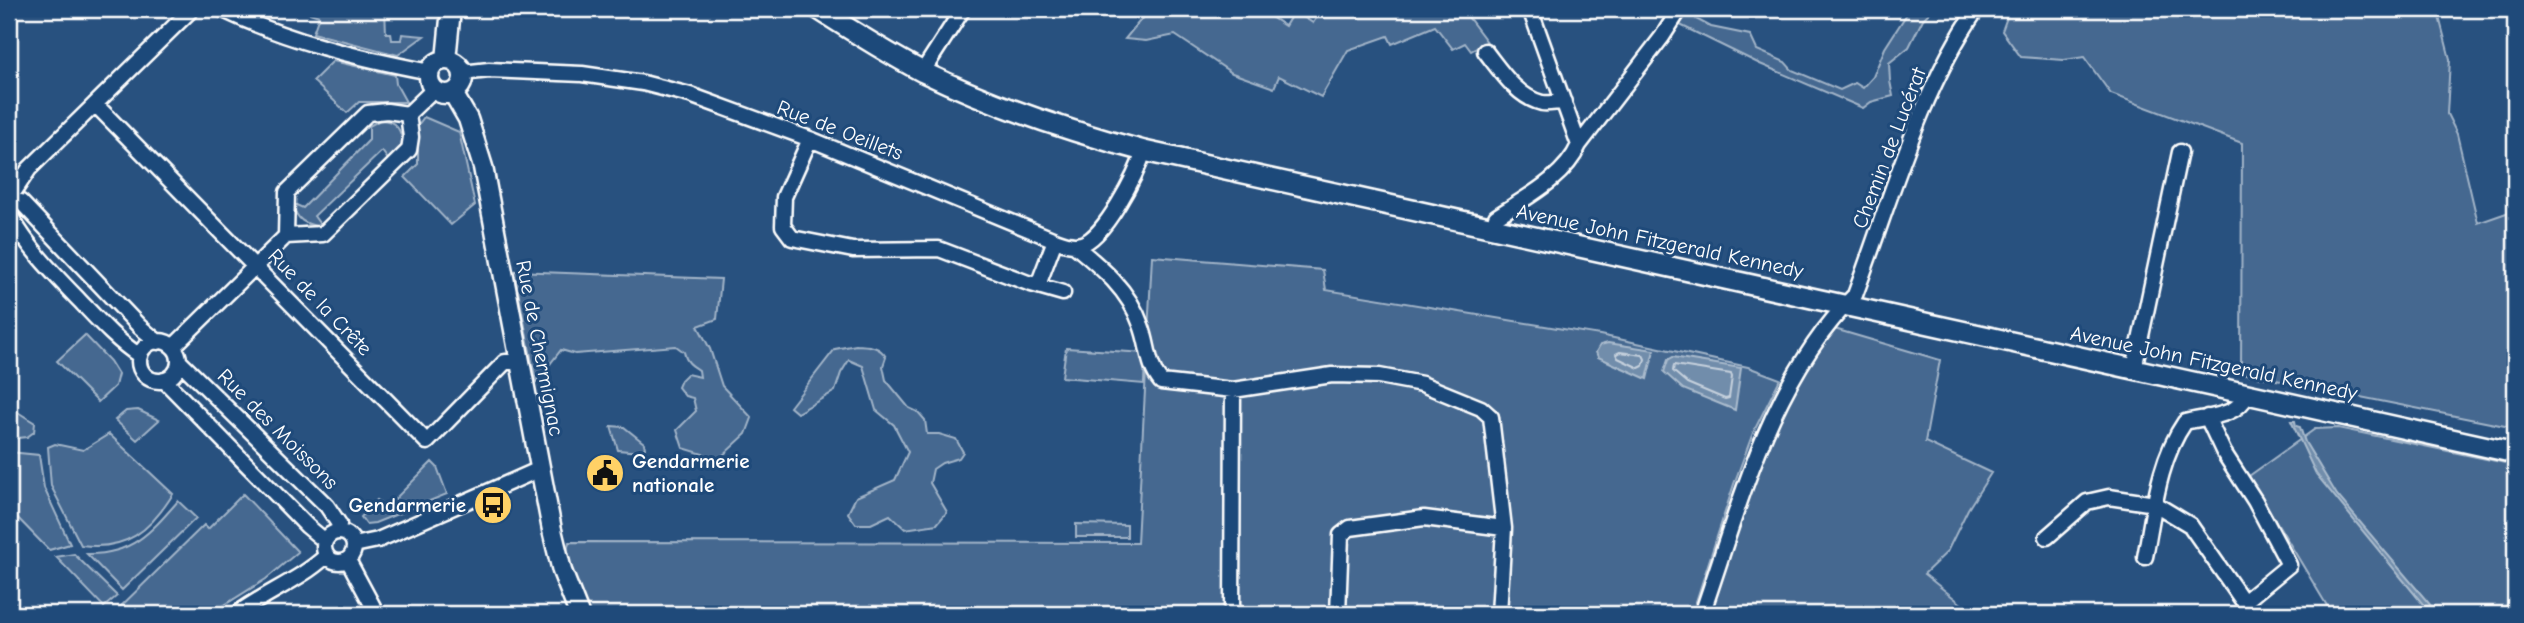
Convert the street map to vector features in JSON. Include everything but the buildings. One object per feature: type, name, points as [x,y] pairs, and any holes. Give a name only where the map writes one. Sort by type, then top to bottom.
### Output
[{"type":"main road","name":"Avenue John Fitzgerald Kennedy","points":[[818,9],[883,50],[923,71],[1029,116],[1081,134],[1493,228],[2515,453]]},
{"type":"street","points":[[140,356],[124,346],[47,266],[23,239],[10,217],[18,211],[15,193],[29,169],[192,9]]},
{"type":"street","points":[[158,342],[146,346],[139,364],[146,376],[158,381],[175,373],[176,354],[286,236],[323,234],[408,150],[411,137],[408,114],[432,81],[436,63],[446,60],[456,64],[462,73],[461,84],[453,93],[443,94],[432,81],[286,35],[221,9]]},
{"type":"street","points":[[446,60],[451,9]]},
{"type":"street","points":[[923,71],[963,9]]},
{"type":"street","points":[[1530,9],[1578,145]]},
{"type":"street","points":[[1493,228],[1496,217],[1533,193],[1571,161],[1578,145],[1662,37],[1680,9]]},
{"type":"street","name":"Chemin de Lucérat","points":[[1702,614],[1752,469],[1780,400],[1836,314],[1855,295],[1915,132],[1957,37],[1977,9]]},
{"type":"street","points":[[1485,51],[1511,83],[1529,98],[1543,104],[1564,102]]},
{"type":"street","name":"Rue de Oeillets","points":[[462,73],[489,70],[582,74],[643,83],[690,95],[810,139],[1055,240],[1074,245]]},
{"type":"street","name":"Rue de Chermignac","points":[[453,93],[468,119],[483,167],[559,559],[579,614]]},
{"type":"street","name":"Rue de la Crête","points":[[95,104],[427,442],[505,362],[519,362]]},
{"type":"street","points":[[286,236],[287,192],[296,183],[368,113],[387,111],[408,114]]},
{"type":"street","points":[[810,139],[784,197],[783,226],[792,238],[853,250],[939,249],[1063,293]]},
{"type":"street","points":[[1074,245],[1083,244],[1094,237],[1104,224],[1139,168],[1144,150]]},
{"type":"street","points":[[2134,369],[2180,152]]},
{"type":"street","points":[[15,193],[140,327],[176,354]]},
{"type":"street","points":[[1038,285],[1055,240]]},
{"type":"street","points":[[1074,245],[1118,284],[1141,324],[1153,372],[1161,382],[1233,390],[1332,375],[1379,376],[1422,384],[1481,408],[1492,417],[1504,528],[1499,614]]},
{"type":"street","name":"Rue des Moissons","points":[[176,354],[327,506],[339,524],[337,532]]},
{"type":"street","points":[[164,380],[307,526],[325,541]]},
{"type":"street","points":[[1233,390],[1233,614]]},
{"type":"street","points":[[2145,557],[2160,477],[2172,440],[2185,422],[2230,414],[2244,402],[2248,394]]},
{"type":"street","points":[[2207,417],[2224,453],[2255,501],[2289,565],[2244,602]]},
{"type":"street","points":[[354,545],[378,540],[540,468]]},
{"type":"street","points":[[2047,537],[2087,502],[2109,497],[2155,504],[2190,525],[2252,614]]},
{"type":"street","points":[[1338,614],[1340,535],[1350,528],[1424,518],[1504,528]]},
{"type":"street","points":[[337,532],[347,534],[354,545],[354,552],[348,560],[339,563],[326,556],[323,546],[328,537],[337,532]]},
{"type":"street","points":[[237,614],[286,582],[305,573],[326,556]]},
{"type":"street","points":[[348,560],[377,614]]},
{"type":"street","points":[[9,609],[14,614]]},
{"type":"shaded area","points":[[297,9],[385,9],[386,33],[391,33],[392,40],[401,40],[402,34],[424,36],[398,55],[313,33],[319,16]]},
{"type":"shaded area","points":[[1125,9],[1259,9],[1285,26],[1294,11],[1313,23],[1322,9],[1462,9],[1487,42],[1471,51],[1465,43],[1453,49],[1435,26],[1392,44],[1388,36],[1348,50],[1321,97],[1279,76],[1274,88],[1232,73],[1175,35],[1146,41],[1125,39],[1144,16]]},
{"type":"shaded area","points":[[1684,9],[1701,9],[1696,19],[1711,27],[1750,35],[1757,50],[1785,62],[1792,70],[1840,90],[1855,83],[1863,88],[1873,77],[1885,48],[1910,9],[1933,9],[1923,19],[1909,47],[1889,63],[1893,96],[1871,102],[1863,108],[1760,64],[1676,23]]},
{"type":"shaded area","points":[[2010,9],[2051,9],[2060,12],[2072,9],[2141,9],[2169,16],[2175,9],[2437,9],[2450,59],[2447,114],[2457,134],[2478,223],[2515,210],[2515,428],[2241,373],[2242,143],[2111,94],[2084,57],[2064,60],[2021,57],[2002,31]]},
{"type":"shaded area","points":[[333,61],[395,75],[396,84],[406,102],[359,102],[347,113],[313,81]]},
{"type":"shaded area","points":[[424,117],[459,132],[475,205],[451,225],[405,177],[418,164],[418,125]]},
{"type":"shaded area","points":[[380,120],[394,124],[401,136],[403,147],[389,161],[382,151],[314,216],[322,227],[302,221],[292,203],[303,208],[369,140],[369,126]]},
{"type":"shaded area","points":[[1152,256],[1323,270],[1326,290],[1600,335],[1748,367],[1780,379],[1753,433],[1692,614],[579,614],[562,571],[569,542],[1137,543]]},
{"type":"shaded area","points":[[514,271],[721,279],[717,319],[698,326],[710,349],[722,386],[752,418],[746,434],[719,459],[683,448],[677,430],[696,411],[693,398],[685,396],[678,387],[687,374],[700,377],[699,370],[689,363],[684,352],[676,346],[575,354],[561,350],[536,382]]},
{"type":"shaded area","points":[[1831,328],[1940,360],[1925,442],[1991,473],[1968,509],[1947,552],[1924,574],[1974,614],[1706,614],[1762,457],[1787,396]]},
{"type":"shaded area","points":[[85,335],[110,361],[118,374],[115,386],[98,402],[57,361]]},
{"type":"shaded area","points":[[856,345],[873,347],[883,353],[886,357],[883,366],[886,380],[909,408],[918,412],[925,420],[927,434],[956,439],[963,452],[959,458],[933,469],[930,483],[947,512],[937,524],[905,529],[890,515],[871,524],[856,524],[848,513],[856,497],[895,480],[908,452],[894,425],[876,410],[863,366],[849,360],[835,391],[797,413],[790,407],[835,349]]},
{"type":"shaded area","points":[[1066,348],[1145,353],[1144,384],[1062,377]]},
{"type":"shaded area","points":[[138,410],[159,420],[137,440],[115,420],[126,411]]},
{"type":"shaded area","points":[[16,411],[35,423],[34,432],[27,437],[9,439],[9,412]]},
{"type":"shaded area","points":[[611,426],[624,427],[644,443],[645,448],[640,452],[618,450]]},
{"type":"shaded area","points":[[2338,428],[2515,465],[2515,614],[2332,614],[2249,476],[2315,429]]},
{"type":"shaded area","points":[[109,434],[173,494],[146,528],[135,536],[111,545],[81,545],[51,486],[48,447],[55,444],[83,450]]},
{"type":"shaded area","points":[[9,452],[39,455],[44,488],[70,544],[49,550],[9,509]]},
{"type":"shaded area","points":[[432,462],[437,467],[447,494],[375,523],[366,524],[361,517],[377,500],[386,508]]},
{"type":"shaded area","points":[[243,494],[298,552],[266,579],[210,614],[113,614],[204,525],[208,529]]},
{"type":"shaded area","points":[[178,501],[196,518],[122,590],[87,554],[116,550],[139,540]]},
{"type":"shaded area","points":[[1076,524],[1127,525],[1127,537],[1076,537]]},
{"type":"shaded area","points":[[74,554],[117,596],[104,607],[56,557]]},
{"type":"water","points":[[1608,343],[1654,350],[1647,379],[1598,357],[1596,352],[1600,345]]},
{"type":"water","points":[[1673,357],[1741,368],[1735,410],[1683,389],[1664,372],[1668,360]]},
{"type":"water","points":[[2291,421],[2295,421],[2296,426],[2300,427],[2305,442],[2337,495],[2438,614],[2431,614],[2316,474]]},
{"type":"place","name":"Gendarmerie nationale","points":[[605,473]]},
{"type":"place","name":"Gendarmerie","points":[[493,505]]}]
